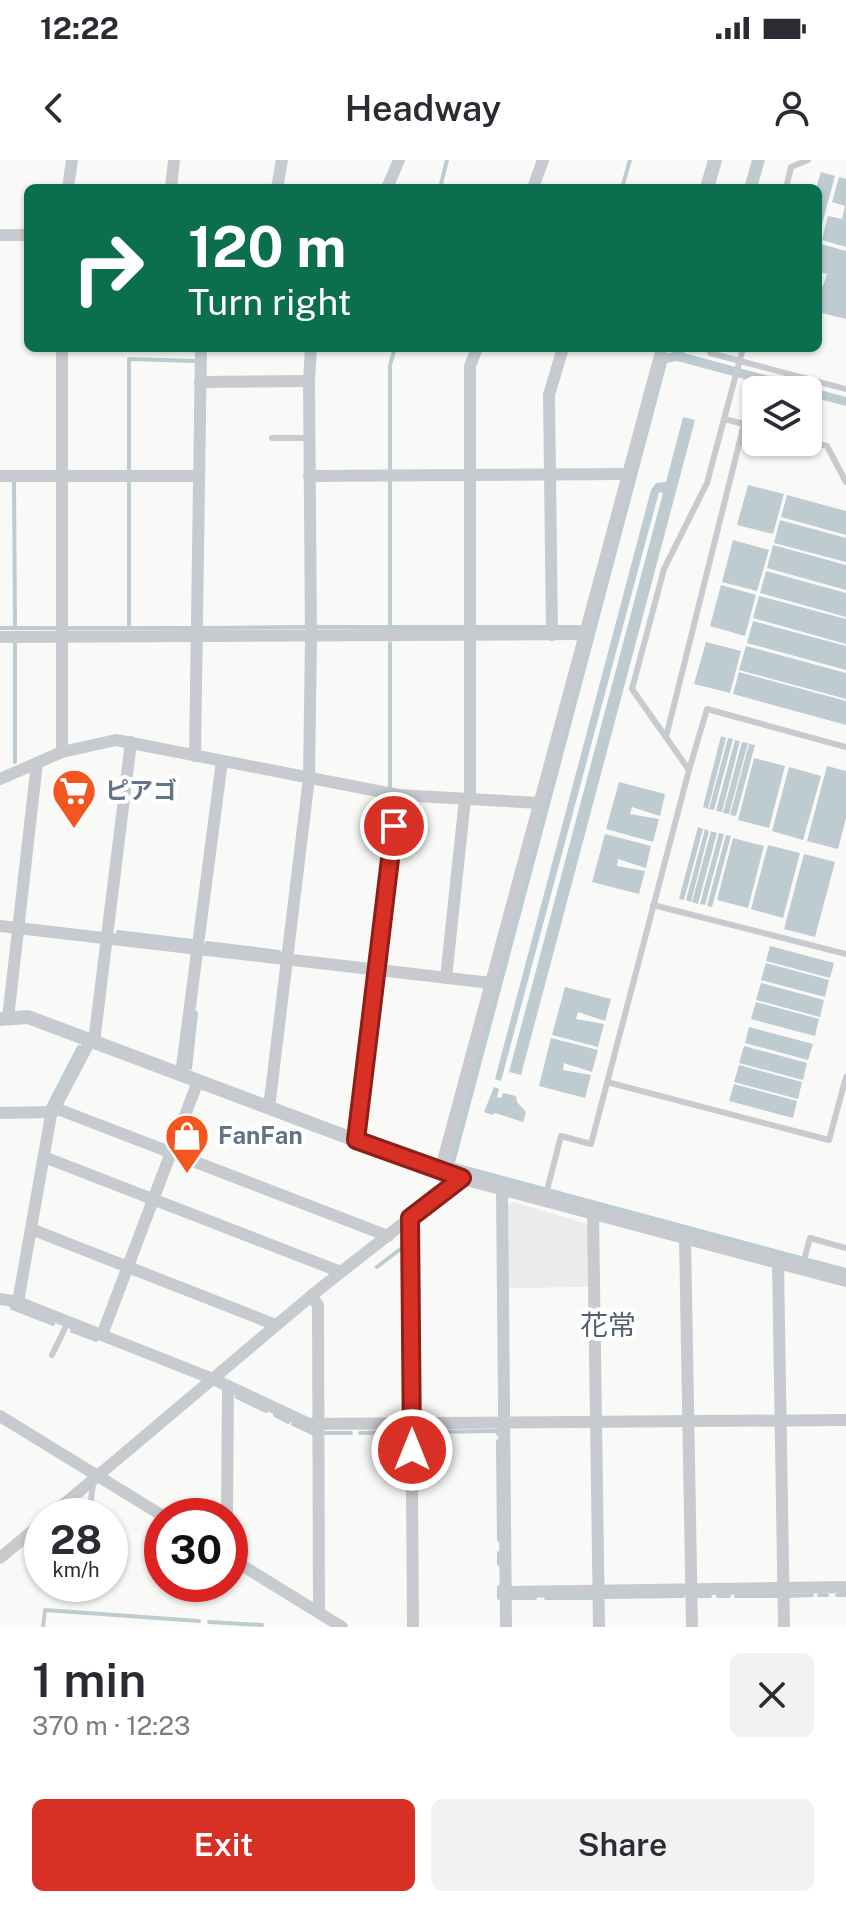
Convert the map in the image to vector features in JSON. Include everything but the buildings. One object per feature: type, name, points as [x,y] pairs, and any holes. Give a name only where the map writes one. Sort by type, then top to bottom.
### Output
[{"type":"street","points":[[69,184],[72,160]]},
{"type":"street","points":[[171,184],[174,160]]},
{"type":"street","points":[[278,184],[282,160]]},
{"type":"street","points":[[389,184],[399,160]]},
{"type":"street","points":[[534,184],[543,160]]},
{"type":"street","points":[[708,184],[715,160]]},
{"type":"street","points":[[0,235],[24,235]]},
{"type":"street","points":[[62,352],[62,752]]},
{"type":"street","points":[[195,756],[201,352]]},
{"type":"street","points":[[269,1108],[309,778],[311,352]]},
{"type":"street","points":[[446,978],[468,799],[470,366],[475,352]]},
{"type":"street","points":[[552,635],[549,395],[562,352]]},
{"type":"street","points":[[440,1172],[661,352]]},
{"type":"street","points":[[200,382],[309,381]]},
{"type":"street","points":[[309,476],[627,474]]},
{"type":"street","points":[[0,476],[197,476]]},
{"type":"street","points":[[0,637],[471,637],[584,634]]},
{"type":"street","points":[[0,779],[62,752],[116,740],[398,795],[539,803]]},
{"type":"street","points":[[18,1302],[54,1110],[92,1042],[108,938],[131,742]]},
{"type":"street","points":[[181,1075],[222,761]]},
{"type":"street","points":[[37,763],[4,1019],[28,1017],[440,1172],[502,1188],[546,1193],[593,1213],[778,1262],[803,1263],[846,1280]]},
{"type":"street","points":[[356,1140],[398,795]]},
{"type":"street","points":[[0,926],[491,983]]},
{"type":"street","points":[[102,1335],[198,1081]]},
{"type":"street","points":[[0,1113],[54,1110],[388,1236]]},
{"type":"street","points":[[44,1157],[341,1272]]},
{"type":"street","points":[[72,1498],[311,1296],[462,1178]]},
{"type":"street","points":[[502,1188],[506,1627]]},
{"type":"street","points":[[593,1213],[599,1627]]},
{"type":"street","points":[[410,1218],[413,1627]]},
{"type":"street","points":[[31,1229],[276,1325]]},
{"type":"street","points":[[685,1237],[692,1627]]},
{"type":"street","points":[[778,1262],[784,1627]]},
{"type":"street","points":[[311,1296],[318,1305],[319,1612]]},
{"type":"street","points":[[0,1299],[18,1302],[213,1379],[309,1424],[846,1420]]},
{"type":"street","points":[[227,1498],[228,1386]]},
{"type":"street","points":[[0,1416],[144,1505]]},
{"type":"street","points":[[0,1558],[24,1538]]},
{"type":"street","points":[[248,1569],[342,1627]]},
{"type":"street","points":[[505,1592],[846,1587]]},
{"type":"lane","points":[[787,184],[791,167],[808,160]]},
{"type":"lane","points":[[689,770],[632,689],[664,569],[707,483],[742,352]]},
{"type":"lane","points":[[710,353],[738,364],[846,389]]},
{"type":"lane","points":[[724,419],[742,424]]},
{"type":"lane","points":[[666,737],[742,432]]},
{"type":"lane","points":[[272,438],[309,438]]},
{"type":"lane","points":[[822,445],[827,446],[846,482]]},
{"type":"lane","points":[[546,1193],[561,1136],[591,1144],[707,709],[846,747]]},
{"type":"lane","points":[[653,905],[846,954]]},
{"type":"lane","points":[[607,1082],[829,1140],[846,1077]]},
{"type":"lane","points":[[803,1263],[810,1238],[846,1248]]},
{"type":"lane","points":[[52,1355],[68,1322]]},
{"type":"lane","points":[[92,1498],[96,1478]]},
{"type":"shaded area","points":[[752,160],[765,160],[758,184],[745,184]]},
{"type":"shaded area","points":[[821,172],[835,176],[822,224],[822,184],[817,184]]},
{"type":"shaded area","points":[[839,177],[846,179],[846,247],[822,240],[828,216],[842,219],[845,206],[832,202]]},
{"type":"shaded area","points":[[822,244],[846,251],[846,319],[822,313],[822,286],[827,274],[822,272]]},
{"type":"shaded area","points":[[684,352],[769,376],[742,376],[742,378],[677,361],[667,363],[455,1163],[846,1268],[846,1275],[447,1168],[663,355]]},
{"type":"shaded area","points":[[822,390],[846,397],[846,406],[822,400]]},
{"type":"shaded area","points":[[683,417],[695,420],[521,1075],[509,1072],[663,493],[659,492],[501,1081],[495,1079],[651,490],[656,483],[666,482]]},
{"type":"shaded area","points":[[748,485],[784,494],[773,534],[737,525]]},
{"type":"shaded area","points":[[787,495],[846,511],[846,535],[781,517]]},
{"type":"shaded area","points":[[780,520],[846,538],[846,562],[774,543]]},
{"type":"shaded area","points":[[733,540],[769,550],[757,591],[722,582]]},
{"type":"shaded area","points":[[773,545],[846,565],[846,590],[767,568]]},
{"type":"shaded area","points":[[766,571],[846,593],[846,617],[760,593]]},
{"type":"shaded area","points":[[721,585],[756,595],[745,636],[710,626]]},
{"type":"shaded area","points":[[759,596],[846,619],[846,644],[753,618]]},
{"type":"shaded area","points":[[753,621],[846,646],[846,670],[747,643]]},
{"type":"shaded area","points":[[706,642],[741,651],[730,693],[694,684]]},
{"type":"shaded area","points":[[746,646],[846,673],[846,699],[739,670]]},
{"type":"shaded area","points":[[739,672],[846,701],[846,725],[733,694]]},
{"type":"shaded area","points":[[721,736],[726,738],[708,809],[703,807]]},
{"type":"shaded area","points":[[728,738],[733,739],[714,810],[709,809]]},
{"type":"shaded area","points":[[735,740],[740,741],[722,812],[716,811]]},
{"type":"shaded area","points":[[742,742],[748,743],[729,814],[723,813]]},
{"type":"shaded area","points":[[749,744],[755,745],[736,816],[730,815]]},
{"type":"shaded area","points":[[754,758],[785,766],[769,828],[738,820]]},
{"type":"shaded area","points":[[827,766],[846,771],[846,818],[838,849],[807,841]]},
{"type":"shaded area","points":[[789,767],[821,776],[803,840],[772,831]]},
{"type":"shaded area","points":[[619,782],[665,794],[660,816],[632,807],[630,814],[659,819],[653,842],[606,829]]},
{"type":"shaded area","points":[[698,827],[703,829],[684,900],[679,899]]},
{"type":"shaded area","points":[[705,829],[709,831],[691,902],[686,900]]},
{"type":"shaded area","points":[[711,831],[717,833],[698,904],[692,902]]},
{"type":"shaded area","points":[[719,833],[724,834],[705,905],[700,904]]},
{"type":"shaded area","points":[[605,834],[651,846],[646,868],[618,859],[617,866],[645,871],[639,894],[592,882]]},
{"type":"shaded area","points":[[726,835],[731,836],[712,907],[707,906]]},
{"type":"shaded area","points":[[733,838],[764,846],[748,908],[717,900]]},
{"type":"shaded area","points":[[768,845],[800,853],[783,918],[751,909]]},
{"type":"shaded area","points":[[804,854],[835,862],[815,937],[784,929]]},
{"type":"shaded area","points":[[770,946],[834,963],[830,978],[766,961]]},
{"type":"shaded area","points":[[766,963],[829,980],[825,997],[761,980]]},
{"type":"shaded area","points":[[761,983],[824,1000],[820,1017],[756,1000]]},
{"type":"shaded area","points":[[565,987],[611,999],[605,1021],[578,1012],[576,1019],[604,1024],[598,1047],[552,1035]]},
{"type":"shaded area","points":[[756,1002],[819,1019],[815,1036],[751,1019]]},
{"type":"shaded area","points":[[749,1027],[813,1044],[808,1060],[745,1043]]},
{"type":"shaded area","points":[[551,1038],[598,1050],[592,1072],[564,1063],[563,1070],[591,1075],[585,1098],[539,1086]]},
{"type":"shaded area","points":[[744,1046],[807,1063],[803,1080],[739,1063]]},
{"type":"shaded area","points":[[739,1065],[802,1082],[798,1099],[734,1082]]},
{"type":"shaded area","points":[[734,1084],[797,1101],[793,1118],[729,1101]]},
{"type":"shaded area","points":[[494,1087],[499,1089],[497,1097],[501,1098],[503,1093],[516,1096],[526,1112],[523,1122],[484,1112]]},
{"type":"shaded area","points":[[512,1202],[589,1224],[589,1287],[509,1288],[508,1205]]},
{"type":"waterway","points":[[441,184],[447,160]]},
{"type":"waterway","points":[[623,184],[630,160]]},
{"type":"waterway","points":[[390,470],[390,365],[394,352]]},
{"type":"waterway","points":[[129,469],[129,359],[194,361]]},
{"type":"waterway","points":[[14,481],[15,628]]},
{"type":"waterway","points":[[129,481],[129,628]]},
{"type":"waterway","points":[[390,481],[390,626]]},
{"type":"waterway","points":[[202,628],[305,627]]},
{"type":"waterway","points":[[315,627],[466,627]]},
{"type":"waterway","points":[[476,627],[548,627]]},
{"type":"waterway","points":[[555,627],[580,627]]},
{"type":"waterway","points":[[0,628],[57,628]]},
{"type":"waterway","points":[[67,628],[191,628]]},
{"type":"waterway","points":[[390,643],[390,787]]},
{"type":"waterway","points":[[15,644],[15,762]]},
{"type":"waterway","points":[[118,932],[192,941]]},
{"type":"waterway","points":[[207,943],[279,952]]},
{"type":"waterway","points":[[190,1068],[196,1013]]},
{"type":"waterway","points":[[48,1107],[79,1047]]},
{"type":"waterway","points":[[377,1267],[407,1244]]},
{"type":"waterway","points":[[12,1308],[53,1324]]},
{"type":"waterway","points":[[72,1331],[96,1340]]},
{"type":"waterway","points":[[237,1397],[266,1411]]},
{"type":"waterway","points":[[275,1415],[288,1422]]},
{"type":"waterway","points":[[293,1424],[312,1433]]},
{"type":"waterway","points":[[420,1432],[498,1431],[498,1434]]},
{"type":"waterway","points":[[360,1433],[405,1432]]},
{"type":"waterway","points":[[325,1433],[351,1433]]},
{"type":"waterway","points":[[498,1441],[499,1540]]},
{"type":"waterway","points":[[499,1553],[499,1564]]},
{"type":"waterway","points":[[499,1587],[499,1598]]},
{"type":"waterway","points":[[789,1596],[812,1595]]},
{"type":"waterway","points":[[819,1595],[827,1595]]},
{"type":"waterway","points":[[837,1595],[846,1595]]},
{"type":"waterway","points":[[604,1597],[683,1596]]},
{"type":"waterway","points":[[697,1596],[710,1596]]},
{"type":"waterway","points":[[718,1596],[729,1596]]},
{"type":"waterway","points":[[736,1596],[778,1596]]},
{"type":"waterway","points":[[512,1598],[535,1598]]},
{"type":"waterway","points":[[546,1598],[593,1598]]},
{"type":"waterway","points":[[43,1627],[45,1610],[199,1621]]},
{"type":"waterway","points":[[209,1622],[262,1625]]},
{"type":"place","name":"ピアゴ","points":[[74,830]]},
{"type":"place","name":"FanFan","points":[[187,1175]]},
{"type":"district","name":"花常","points":[[608,1325]]},
{"type":"route","points":[[394,826],[356,1140],[462,1178],[410,1218],[412,1450]]}]
